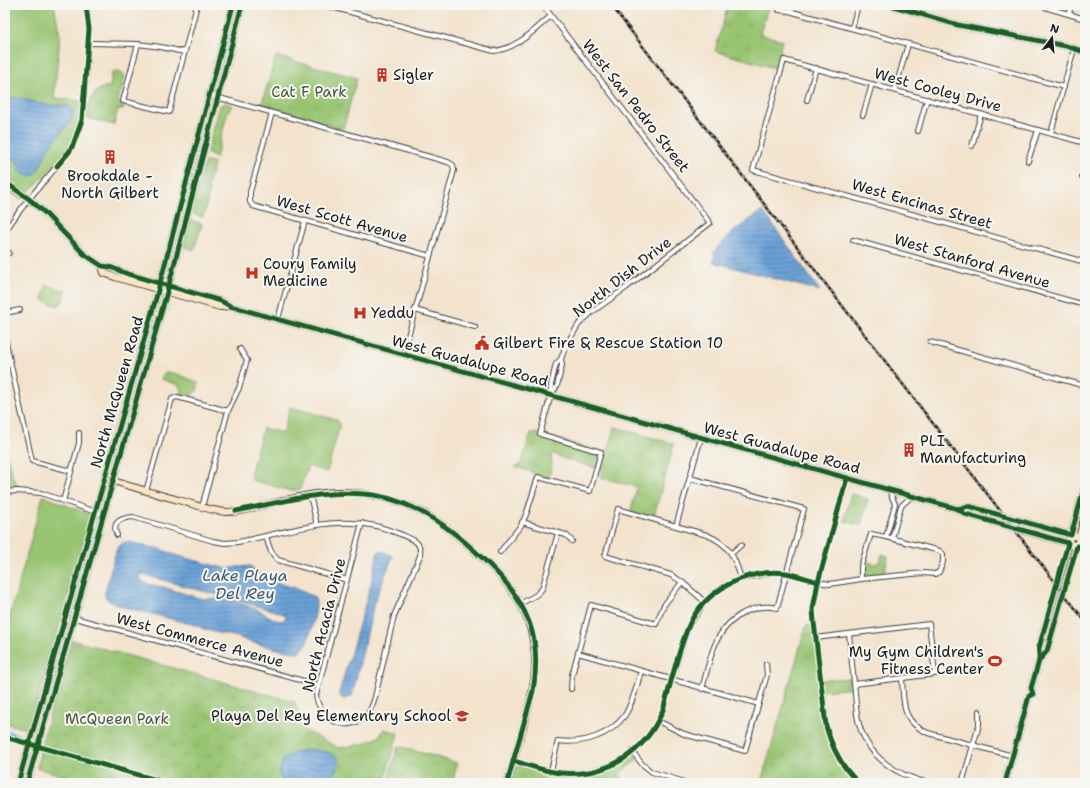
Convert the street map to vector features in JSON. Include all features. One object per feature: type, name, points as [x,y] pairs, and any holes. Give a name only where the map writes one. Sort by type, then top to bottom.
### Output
[{"type":"main road","name":"North McQueen Road","points":[[18,783],[159,287],[233,5]]},
{"type":"main road","name":"North McQueen Road","points":[[27,783],[114,481],[167,289],[242,5]]},
{"type":"main road","points":[[890,5],[958,25],[1074,48],[1085,52]]},
{"type":"main road","points":[[188,176],[196,179]]},
{"type":"main road","name":"West Guadalupe Road","points":[[5,182],[30,199],[84,254],[102,266],[104,273],[109,275],[222,301],[230,306],[278,320],[912,496],[958,509],[965,514],[1085,548]]},
{"type":"main road","points":[[134,374],[139,377],[136,387],[138,394]]},
{"type":"main road","points":[[105,479],[220,511],[236,511],[310,495],[339,492],[375,496],[408,505],[426,514],[450,530],[491,565],[508,584],[529,623],[534,644],[535,672],[533,691],[507,783]]},
{"type":"main road","points":[[1005,783],[1029,696],[1032,694],[1031,688],[1039,661],[1039,648],[1085,485]]},
{"type":"main road","name":"West Guadalupe Road","points":[[958,509],[968,506],[1082,538]]},
{"type":"main road","points":[[1039,661],[1047,651],[1077,546],[1082,538],[1085,516]]},
{"type":"main road","points":[[56,651],[65,653]]},
{"type":"main road","points":[[30,737],[39,740]]},
{"type":"street","points":[[5,232],[69,152],[80,128],[82,120],[89,29],[86,5]]},
{"type":"street","points":[[138,44],[123,101],[169,112],[184,52],[198,5]]},
{"type":"street","points":[[328,5],[494,51],[506,50],[516,45],[551,16]]},
{"type":"street","name":"West San Pedro Street","points":[[542,5],[710,223]]},
{"type":"street","points":[[852,28],[858,5]]},
{"type":"street","points":[[917,14],[920,5]]},
{"type":"street","points":[[1038,5],[1085,19]]},
{"type":"street","points":[[1069,14],[1071,5]]},
{"type":"street","points":[[779,10],[789,11],[852,28],[1064,87]]},
{"type":"street","points":[[88,43],[138,44],[184,52]]},
{"type":"street","points":[[895,90],[908,44]]},
{"type":"street","points":[[1051,133],[1074,48]]},
{"type":"street","name":"West Cooley Drive","points":[[753,170],[784,60],[1085,143]]},
{"type":"street","points":[[806,100],[816,68]]},
{"type":"street","points":[[864,115],[872,84]]},
{"type":"street","points":[[209,95],[448,162],[453,165],[454,174],[403,354]]},
{"type":"street","points":[[918,131],[927,99]]},
{"type":"street","name":"West Scott Avenue","points":[[272,113],[250,192],[250,202],[258,208],[430,256]]},
{"type":"street","points":[[972,146],[981,114]]},
{"type":"street","points":[[1028,161],[1038,130]]},
{"type":"street","points":[[1082,177],[1085,166]]},
{"type":"street","name":"West Encinas Street","points":[[753,170],[1085,262]]},
{"type":"street","points":[[278,320],[305,221]]},
{"type":"street","name":"North Dish Drive","points":[[522,522],[538,477],[590,491],[601,452],[540,434],[551,395],[550,385],[556,364],[561,358],[574,331],[592,312],[710,223]]},
{"type":"street","name":"West Stanford Avenue","points":[[853,240],[1085,305]]},
{"type":"street","points":[[5,313],[20,310]]},
{"type":"street","points":[[415,310],[475,327]]},
{"type":"street","points":[[5,338],[32,461],[71,471]]},
{"type":"street","points":[[930,342],[1085,386]]},
{"type":"street","points":[[202,506],[228,411],[239,388],[247,360],[240,349]]},
{"type":"street","points":[[146,491],[172,399],[177,397],[228,411]]},
{"type":"street","points":[[63,500],[79,443],[78,433]]},
{"type":"street","points":[[676,526],[701,438]]},
{"type":"street","points":[[690,478],[804,509],[777,608],[769,606],[759,607],[748,611],[728,625],[719,636],[714,647],[702,689]]},
{"type":"street","points":[[847,478],[818,582],[814,609],[815,638],[821,691],[827,732],[830,742],[846,769],[859,783]]},
{"type":"street","points":[[886,537],[895,504],[889,490]]},
{"type":"street","points":[[5,492],[31,491],[49,495],[104,515]]},
{"type":"street","points":[[310,495],[317,525]]},
{"type":"street","points":[[892,538],[901,506],[912,496]]},
{"type":"street","points":[[5,499],[7,533],[5,540]]},
{"type":"street","points":[[706,602],[671,575],[605,556],[618,510],[708,535],[716,539],[725,545],[732,553],[741,579]]},
{"type":"street","points":[[117,535],[114,530],[119,521],[133,517],[213,541],[225,543],[238,542],[317,525],[362,523]]},
{"type":"street","points":[[500,552],[522,522],[566,535],[572,541]]},
{"type":"street","name":"North Acacia Drive","points":[[362,523],[392,531],[412,539],[421,549],[420,556],[394,616],[375,697],[371,708],[366,716],[361,720],[346,724],[332,721],[326,716],[317,704],[316,695],[362,523]]},
{"type":"street","points":[[520,604],[536,595],[542,589],[558,533]]},
{"type":"street","points":[[513,761],[560,773],[588,773],[611,766],[643,743],[658,721],[690,624],[706,602],[728,584],[741,579],[770,573],[786,574],[830,584],[860,579],[922,573],[935,574],[939,572],[941,568],[943,554],[940,551],[871,534],[861,566],[860,579]]},
{"type":"street","points":[[266,536],[269,549],[278,560],[347,580]]},
{"type":"street","points":[[732,553],[741,545]]},
{"type":"street","points":[[571,689],[572,675],[591,605],[656,624],[664,605],[682,582]]},
{"type":"street","name":"West Commerce Avenue","points":[[75,618],[318,685]]},
{"type":"street","points":[[815,638],[929,624],[935,674],[854,684]]},
{"type":"street","points":[[849,634],[858,723],[865,740],[874,753],[887,766],[912,779],[928,783]]},
{"type":"street","points":[[578,654],[759,704]]},
{"type":"street","points":[[658,721],[684,734],[745,751],[767,675],[766,664]]},
{"type":"street","points":[[551,771],[558,741],[581,741],[594,738],[608,731],[617,724],[625,715],[631,703],[641,671]]},
{"type":"street","points":[[902,678],[907,717],[918,729],[1013,756]]},
{"type":"street","points":[[962,783],[979,725],[979,711]]},
{"type":"street","points":[[632,751],[642,764],[652,772],[688,783]]},
{"type":"street","points":[[588,773],[590,783]]},
{"type":"green space","points":[[13,5],[54,5],[60,36],[54,98],[80,101],[76,129],[65,152],[48,172],[21,199],[5,189],[5,33]]},
{"type":"green space","points":[[728,5],[769,5],[760,33],[782,40],[780,48],[782,56],[778,69],[715,51]]},
{"type":"green space","name":"Cat F Park","points":[[276,56],[357,78],[343,129],[261,106]]},
{"type":"green space","points":[[116,70],[125,76],[118,102],[124,107],[124,109],[118,109],[114,125],[87,118],[87,105],[90,103],[97,91],[103,87],[110,87],[111,75]]},
{"type":"green space","points":[[225,103],[232,105],[228,110],[216,158],[207,153],[220,106]]},
{"type":"green space","points":[[205,162],[214,163],[207,189],[210,191],[203,217],[195,215],[192,211]]},
{"type":"green space","points":[[190,220],[202,224],[194,250],[183,246]]},
{"type":"green space","points":[[47,285],[66,291],[61,304],[58,306],[42,299]]},
{"type":"green space","points":[[166,372],[177,374],[199,383],[197,391],[189,397],[181,395],[179,385],[161,379]]},
{"type":"green space","points":[[290,407],[337,420],[340,424],[327,472],[308,466],[300,489],[291,491],[252,480],[250,475],[263,428],[283,433]]},
{"type":"green space","points":[[615,427],[674,444],[653,519],[630,513],[637,487],[600,477],[602,470],[562,458],[553,453],[551,456],[552,466],[548,480],[538,477],[530,471],[515,467],[521,464],[531,433],[540,434],[601,452],[609,449]]},
{"type":"green space","points":[[5,447],[12,476],[19,487],[5,488]]},
{"type":"green space","points":[[851,494],[868,499],[861,525],[844,521]]},
{"type":"green space","points":[[43,496],[91,515],[29,730],[5,723],[5,634]]},
{"type":"green space","points":[[882,554],[888,556],[884,574],[867,576],[864,572],[866,564],[869,562],[875,564],[880,561]]},
{"type":"green space","points":[[814,625],[820,680],[853,678],[854,688],[821,691],[826,726],[837,756],[859,783],[761,783],[806,626]]},
{"type":"green space","name":"McQueen Park","points":[[72,640],[295,702],[304,730],[339,748],[363,744],[379,737],[384,729],[398,733],[384,783],[88,783],[37,768],[44,734]]},
{"type":"green space","points":[[398,746],[457,763],[453,783],[388,783]]},
{"type":"green space","points":[[632,751],[638,759],[619,774],[625,781],[624,783],[590,783],[588,773],[620,761]]},
{"type":"green space","points":[[519,765],[582,775],[586,777],[587,783],[511,783],[515,769]]},
{"type":"green space","points":[[459,780],[460,783],[454,783],[453,781]]},
{"type":"water","points":[[5,98],[21,98],[44,105],[66,105],[71,108],[73,113],[71,122],[48,148],[38,171],[34,175],[29,176],[23,174],[19,171],[16,161],[5,157]]},
{"type":"water","points":[[763,211],[820,291],[713,262],[715,255],[713,254],[723,241],[742,225]]},
{"type":"water","name":"Lake Playa Del Rey","points":[[124,542],[129,542],[157,548],[178,556],[228,569],[251,566],[263,579],[295,588],[314,597],[316,606],[307,643],[299,652],[286,651],[247,641],[238,637],[209,631],[195,625],[121,606],[109,601],[105,596],[105,592],[118,547]],"holes":[[[141,574],[279,612],[285,615],[286,617],[284,620],[280,621],[274,619],[256,609],[221,598],[202,599],[163,587],[147,584],[139,577]]]},
{"type":"water","points":[[378,552],[384,552],[393,556],[375,600],[352,696],[345,699],[341,697],[339,693],[371,584]]},
{"type":"water","points":[[309,749],[330,753],[340,761],[331,783],[282,783],[279,773],[283,760],[295,752]]},
{"type":"waterway","points":[[5,732],[21,737]]},
{"type":"railway","points":[[611,5],[1085,621]]},
{"type":"cycle path","points":[[57,166],[73,145],[82,120],[89,29],[86,5]]},
{"type":"cycle path","points":[[18,783],[156,298],[233,5]]},
{"type":"cycle path","points":[[27,783],[167,292],[242,5]]},
{"type":"cycle path","points":[[890,5],[958,25],[1066,46],[1085,52]]},
{"type":"cycle path","points":[[5,182],[29,199],[44,212],[84,254],[102,266],[110,267],[128,274],[221,301],[230,306],[958,509],[965,514],[1068,543],[1039,648],[1039,661],[1031,688],[1033,694],[1029,696],[1005,783]]},
{"type":"cycle path","points":[[847,478],[818,582],[813,609],[826,726],[838,757],[859,783]]},
{"type":"cycle path","points":[[958,509],[968,506],[1071,535],[1085,485]]},
{"type":"cycle path","points":[[236,511],[305,497],[339,493],[356,493],[389,498],[416,509],[442,524],[465,542],[492,568],[507,584],[525,612],[532,630],[536,656],[533,691],[507,783]]},
{"type":"cycle path","points":[[1039,661],[1047,651],[1077,546],[1085,548]]},
{"type":"cycle path","points":[[513,761],[549,771],[578,773],[594,771],[623,759],[646,739],[663,710],[685,635],[696,613],[706,601],[729,584],[757,574],[772,572],[786,573],[818,582]]},
{"type":"cycle path","points":[[5,737],[167,783]]},
{"type":"place","name":"Sigler","points":[[382,75]]},
{"type":"place","name":"Brookdale - North Gilbert","points":[[110,157]]},
{"type":"place","name":"Coury Family Medicine","points":[[252,273]]},
{"type":"place","name":"Yeddu","points":[[360,313]]},
{"type":"place","name":"Gilbert Fire & Rescue Station 10","points":[[482,343]]},
{"type":"place","name":"PLI Manufacturing","points":[[909,450]]},
{"type":"place","name":"My Gym Children's Fitness Center","points":[[995,661]]},
{"type":"place","name":"Playa Del Rey Elementary School","points":[[462,716]]}]
